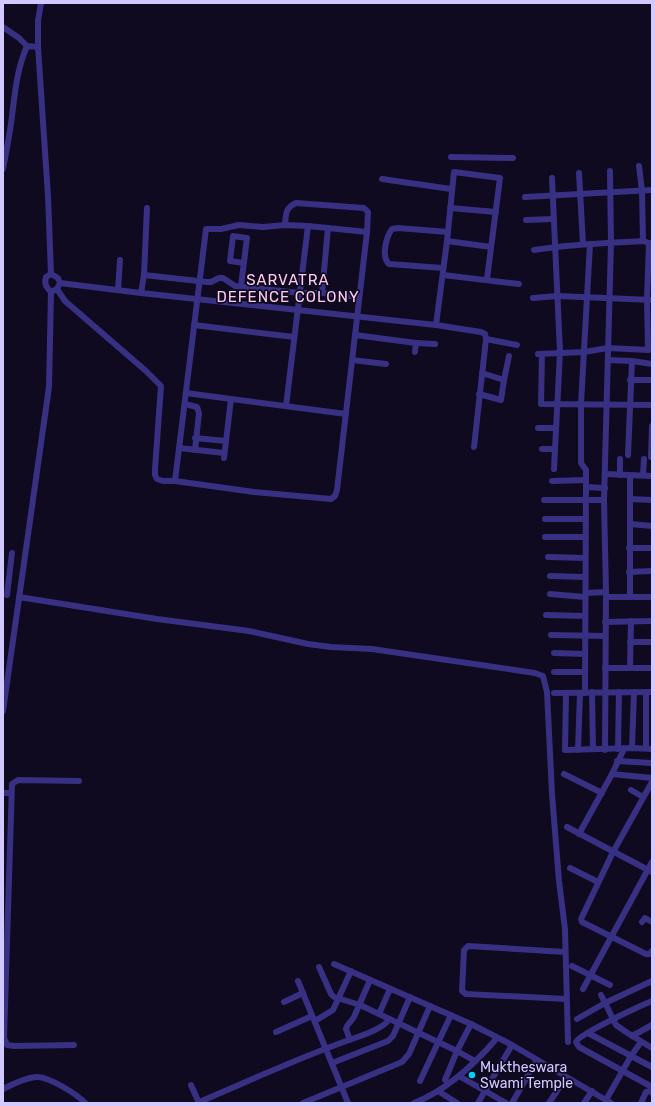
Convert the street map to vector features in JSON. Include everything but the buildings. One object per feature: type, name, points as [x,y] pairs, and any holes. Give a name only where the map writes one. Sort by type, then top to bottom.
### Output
[{"type":"street","points":[[41,3],[38,21],[38,47],[48,196],[51,274]]},
{"type":"street","points":[[3,27],[19,38],[27,46],[38,47]]},
{"type":"street","points":[[3,169],[16,86],[22,57],[27,46]]},
{"type":"street","points":[[451,157],[513,158]]},
{"type":"street","points":[[639,166],[648,242],[650,299],[648,350],[608,348],[584,352],[540,354],[541,404],[652,405]]},
{"type":"street","points":[[605,750],[606,595],[604,500],[608,405],[611,243],[610,171]]},
{"type":"street","points":[[436,325],[454,172],[500,178],[486,279]]},
{"type":"street","points":[[578,750],[585,654],[586,470],[580,460],[581,404],[587,297],[586,244],[579,173]]},
{"type":"street","points":[[552,178],[560,352],[554,469]]},
{"type":"street","points":[[382,179],[451,189]]},
{"type":"street","points":[[525,197],[652,190]]},
{"type":"street","points":[[56,288],[65,301],[146,371],[161,386],[156,478],[159,480],[254,492],[331,499],[335,496],[337,490],[369,218],[366,209],[296,202],[290,206],[287,212],[286,224]]},
{"type":"street","points":[[141,293],[144,275],[147,208]]},
{"type":"street","points":[[450,208],[496,212]]},
{"type":"street","points":[[526,220],[553,219]]},
{"type":"street","points":[[175,481],[206,229],[221,229],[239,225],[263,227],[286,224],[367,232]]},
{"type":"street","points":[[286,406],[308,226]]},
{"type":"street","points":[[322,293],[328,228]]},
{"type":"street","points":[[448,232],[398,228],[392,229],[387,238],[386,261],[389,264],[519,284]]},
{"type":"street","points":[[241,286],[244,263],[247,238],[233,236],[230,261],[244,263]]},
{"type":"street","points":[[447,241],[491,247]]},
{"type":"street","points":[[534,250],[556,246],[648,242]]},
{"type":"street","points":[[118,290],[120,260]]},
{"type":"street","points":[[51,274],[44,282],[46,287],[118,290],[197,298],[436,325],[481,332],[485,334],[486,339],[474,447]]},
{"type":"street","points":[[3,711],[49,388],[58,278],[51,274]]},
{"type":"street","points":[[144,275],[211,282],[215,279],[223,278],[235,286],[300,293],[322,293],[359,297]]},
{"type":"street","points":[[533,298],[558,296],[650,299]]},
{"type":"street","points":[[194,326],[294,337]]},
{"type":"street","points":[[355,335],[435,344]]},
{"type":"street","points":[[486,339],[517,346]]},
{"type":"street","points":[[415,352],[416,343]]},
{"type":"street","points":[[479,394],[501,400],[509,356]]},
{"type":"street","points":[[352,360],[386,364]]},
{"type":"street","points":[[608,360],[652,364]]},
{"type":"street","points":[[628,455],[632,361]]},
{"type":"street","points":[[482,373],[504,380]]},
{"type":"street","points":[[630,380],[652,380]]},
{"type":"street","points":[[186,393],[346,414]]},
{"type":"street","points":[[180,448],[224,455],[231,399]]},
{"type":"street","points":[[185,404],[193,405],[198,409],[199,413],[195,438],[195,450]]},
{"type":"street","points":[[651,457],[652,426]]},
{"type":"street","points":[[538,428],[556,428]]},
{"type":"street","points":[[195,438],[226,441]]},
{"type":"street","points":[[542,449],[555,449]]},
{"type":"street","points":[[620,459],[620,475]]},
{"type":"street","points":[[643,475],[644,459]]},
{"type":"street","points":[[606,474],[652,476]]},
{"type":"street","points":[[630,475],[630,597]]},
{"type":"street","points":[[552,481],[586,484],[605,488]]},
{"type":"street","points":[[630,499],[652,500]]},
{"type":"street","points":[[544,500],[604,500]]},
{"type":"street","points":[[545,518],[586,519]]},
{"type":"street","points":[[630,524],[652,526]]},
{"type":"street","points":[[545,537],[586,537]]},
{"type":"street","points":[[629,548],[652,548]]},
{"type":"street","points":[[7,595],[12,553]]},
{"type":"street","points":[[548,557],[586,558]]},
{"type":"street","points":[[629,572],[652,572]]},
{"type":"street","points":[[550,576],[585,577]]},
{"type":"street","points":[[550,594],[652,597]]},
{"type":"street","points":[[19,597],[249,632],[308,644],[372,649],[539,673],[543,676],[547,692],[552,794],[559,881],[565,929],[568,1042]]},
{"type":"street","points":[[546,615],[585,616]]},
{"type":"street","points":[[630,668],[631,621]]},
{"type":"street","points":[[605,622],[652,621]]},
{"type":"street","points":[[551,635],[605,636]]},
{"type":"street","points":[[630,642],[652,642]]},
{"type":"street","points":[[554,653],[585,654]]},
{"type":"street","points":[[605,668],[652,668]]},
{"type":"street","points":[[554,672],[584,672]]},
{"type":"street","points":[[554,693],[606,691],[649,692],[649,749],[632,748],[565,750],[566,693]]},
{"type":"street","points":[[592,692],[593,749]]},
{"type":"street","points":[[579,834],[612,774],[621,749],[619,692]]},
{"type":"street","points":[[632,748],[634,692]]},
{"type":"street","points":[[617,761],[652,763]]},
{"type":"street","points":[[564,774],[602,793]]},
{"type":"street","points":[[612,774],[652,778]]},
{"type":"street","points":[[74,1045],[14,1046],[7,1045],[4,1038],[12,784],[18,780],[79,781]]},
{"type":"street","points":[[651,954],[646,954],[581,920],[613,852],[652,782]]},
{"type":"street","points":[[631,790],[643,797]]},
{"type":"street","points":[[3,793],[11,793]]},
{"type":"street","points":[[567,827],[650,871]]},
{"type":"street","points":[[584,989],[611,936],[650,871],[652,862]]},
{"type":"street","points":[[570,868],[598,882]]},
{"type":"street","points":[[642,922],[645,918],[652,922]]},
{"type":"street","points":[[565,952],[468,946],[464,950],[462,990],[466,994],[566,999]]},
{"type":"street","points":[[334,964],[471,1024],[512,1045],[609,1102],[631,1056],[641,1042]]},
{"type":"street","points":[[572,966],[610,985]]},
{"type":"street","points":[[319,967],[331,994],[339,999],[360,1005],[475,1061]]},
{"type":"street","points":[[276,1032],[331,1013],[339,999],[351,971]]},
{"type":"street","points":[[350,1040],[347,1026],[352,1021],[360,1005],[370,980]]},
{"type":"street","points":[[577,1019],[652,981]]},
{"type":"street","points":[[298,982],[348,1103]]},
{"type":"street","points":[[379,1014],[390,989]]},
{"type":"street","points":[[284,1002],[303,993]]},
{"type":"street","points":[[601,995],[616,1025],[641,1042],[651,1046]]},
{"type":"street","points":[[332,1063],[388,1041],[393,1036],[410,997]]},
{"type":"street","points":[[652,1001],[577,1039],[576,1044],[579,1048],[652,1087]]},
{"type":"street","points":[[303,1103],[402,1062],[409,1054],[430,1006]]},
{"type":"street","points":[[420,1081],[452,1015]]},
{"type":"street","points":[[191,1085],[199,1103],[326,1048],[383,1026],[387,1024],[389,1019]]},
{"type":"street","points":[[445,1080],[457,1051],[471,1024]]},
{"type":"street","points":[[632,1036],[652,1025]]},
{"type":"street","points":[[588,1033],[652,1067]]},
{"type":"street","points":[[414,1103],[447,1086],[475,1061],[497,1038]]},
{"type":"street","points":[[478,1103],[512,1045]]},
{"type":"street","points":[[512,1103],[537,1060]]},
{"type":"street","points":[[459,1076],[506,1103]]},
{"type":"street","points":[[549,1103],[566,1076]]},
{"type":"street","points":[[3,1089],[17,1082],[37,1077],[56,1083],[80,1098],[85,1103]]},
{"type":"street","points":[[438,1091],[456,1103]]},
{"type":"street","points":[[584,1103],[592,1091]]},
{"type":"street","points":[[641,1103],[646,1092],[650,1091],[652,1093]]},
{"type":"place","name":"Muktheswara Swami Temple","points":[[472,1075]]},
{"type":"district","name":"SARVATRA DEFENCE COLONY","points":[[288,288]]}]
